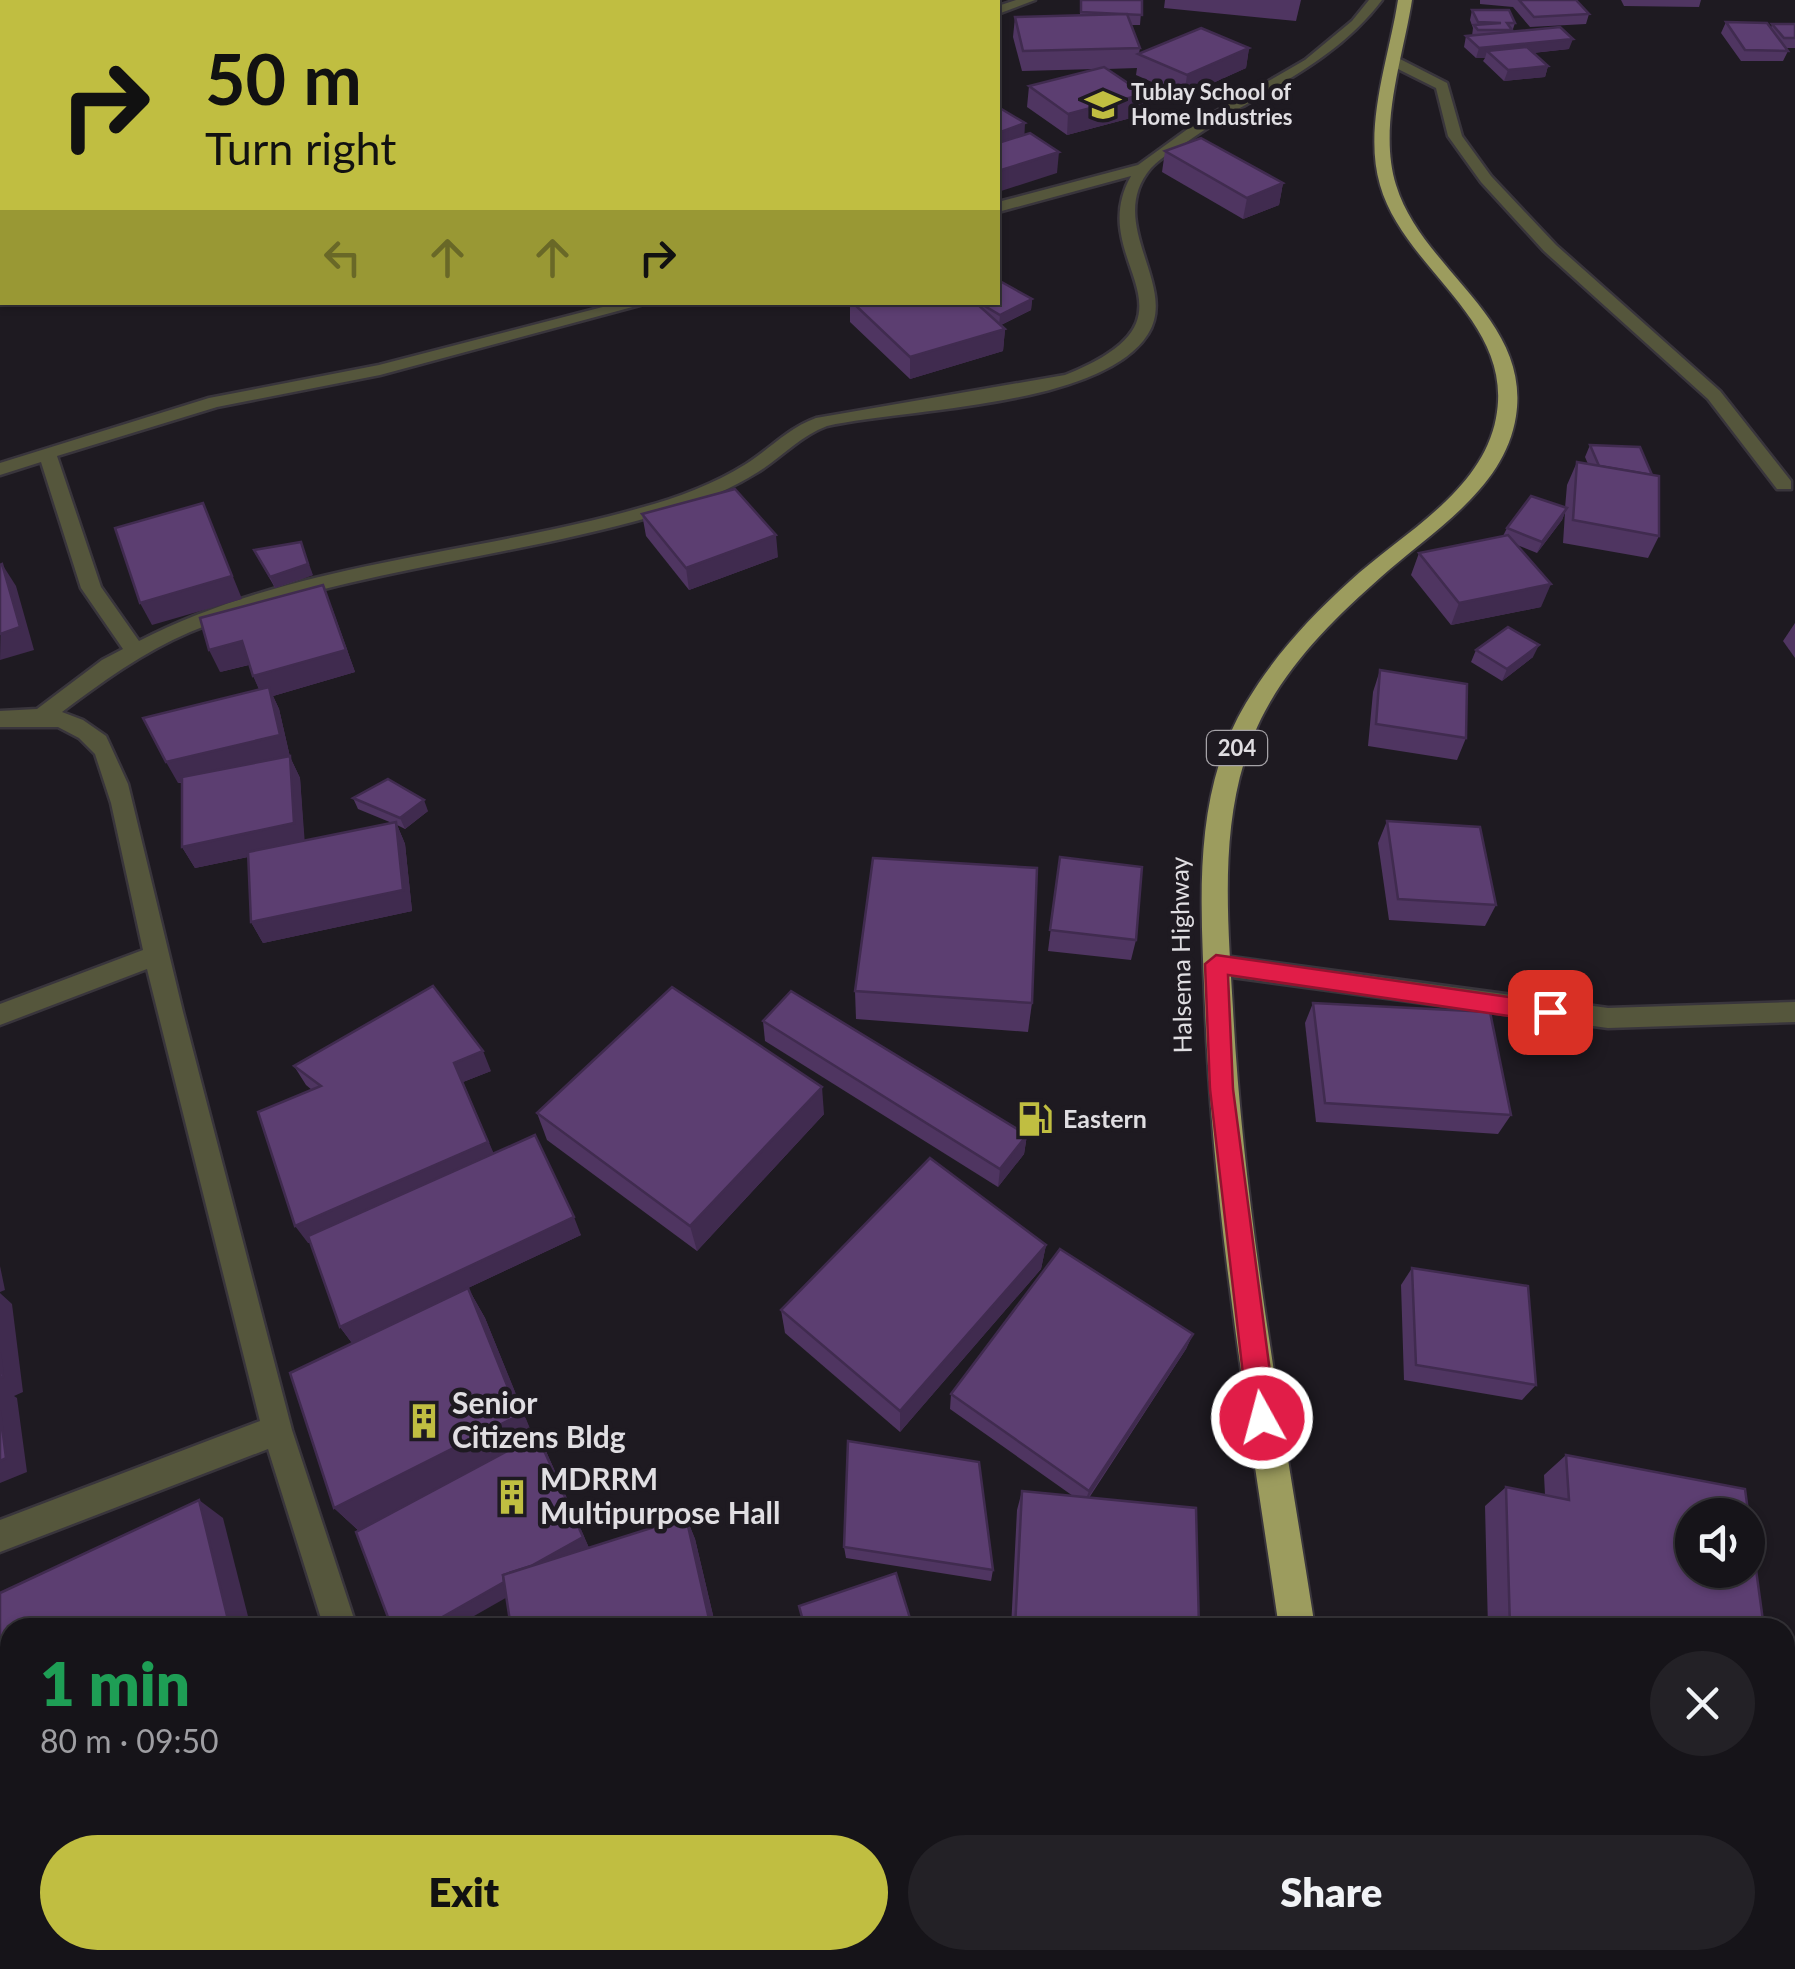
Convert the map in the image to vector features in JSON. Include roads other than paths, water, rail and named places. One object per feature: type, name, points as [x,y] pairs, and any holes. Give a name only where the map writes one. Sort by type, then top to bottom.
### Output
[{"type":"highway","name":"Halsema Highway","points":[[1295,1618],[1262,1418],[1222,1089],[1213,861],[1224,778],[1252,711],[1299,647],[1373,572],[1448,510],[1489,466],[1507,416],[1508,373],[1488,332],[1409,224],[1389,189],[1384,135],[1405,0]]},
{"type":"street","points":[[1000,9],[1029,0]]},
{"type":"street","points":[[1000,206],[1144,168],[1207,120],[1316,57],[1365,16],[1376,0]]},
{"type":"street","points":[[1395,62],[1442,86],[1455,136],[1486,179],[1550,248],[1714,396],[1784,485]]},
{"type":"street","points":[[45,714],[76,687],[134,649],[176,628],[313,585],[531,544],[698,496],[752,468],[818,422],[992,395],[1074,376],[1112,361],[1132,346],[1145,328],[1150,308],[1130,248],[1127,221],[1130,193],[1144,168]]},
{"type":"street","points":[[0,469],[215,402],[380,370],[631,305]]},
{"type":"street","points":[[47,453],[91,588],[134,649]]},
{"type":"street","points":[[0,720],[45,714],[74,725],[102,744],[120,794],[156,954],[277,1430],[339,1618]]},
{"type":"street","points":[[0,1015],[156,954]]},
{"type":"street","points":[[1216,964],[1442,994],[1522,1010],[1608,1018],[1795,1012]]},
{"type":"street","points":[[0,1536],[277,1430]]},
{"type":"place","name":"Tublay School of Home Industries","points":[[1103,105]]},
{"type":"place","name":"Eastern","points":[[1035,1119]]},
{"type":"place","name":"Senior Citizens Bldg","points":[[424,1421]]},
{"type":"place","name":"MDRRM Multipurpose Hall","points":[[512,1497]]}]
